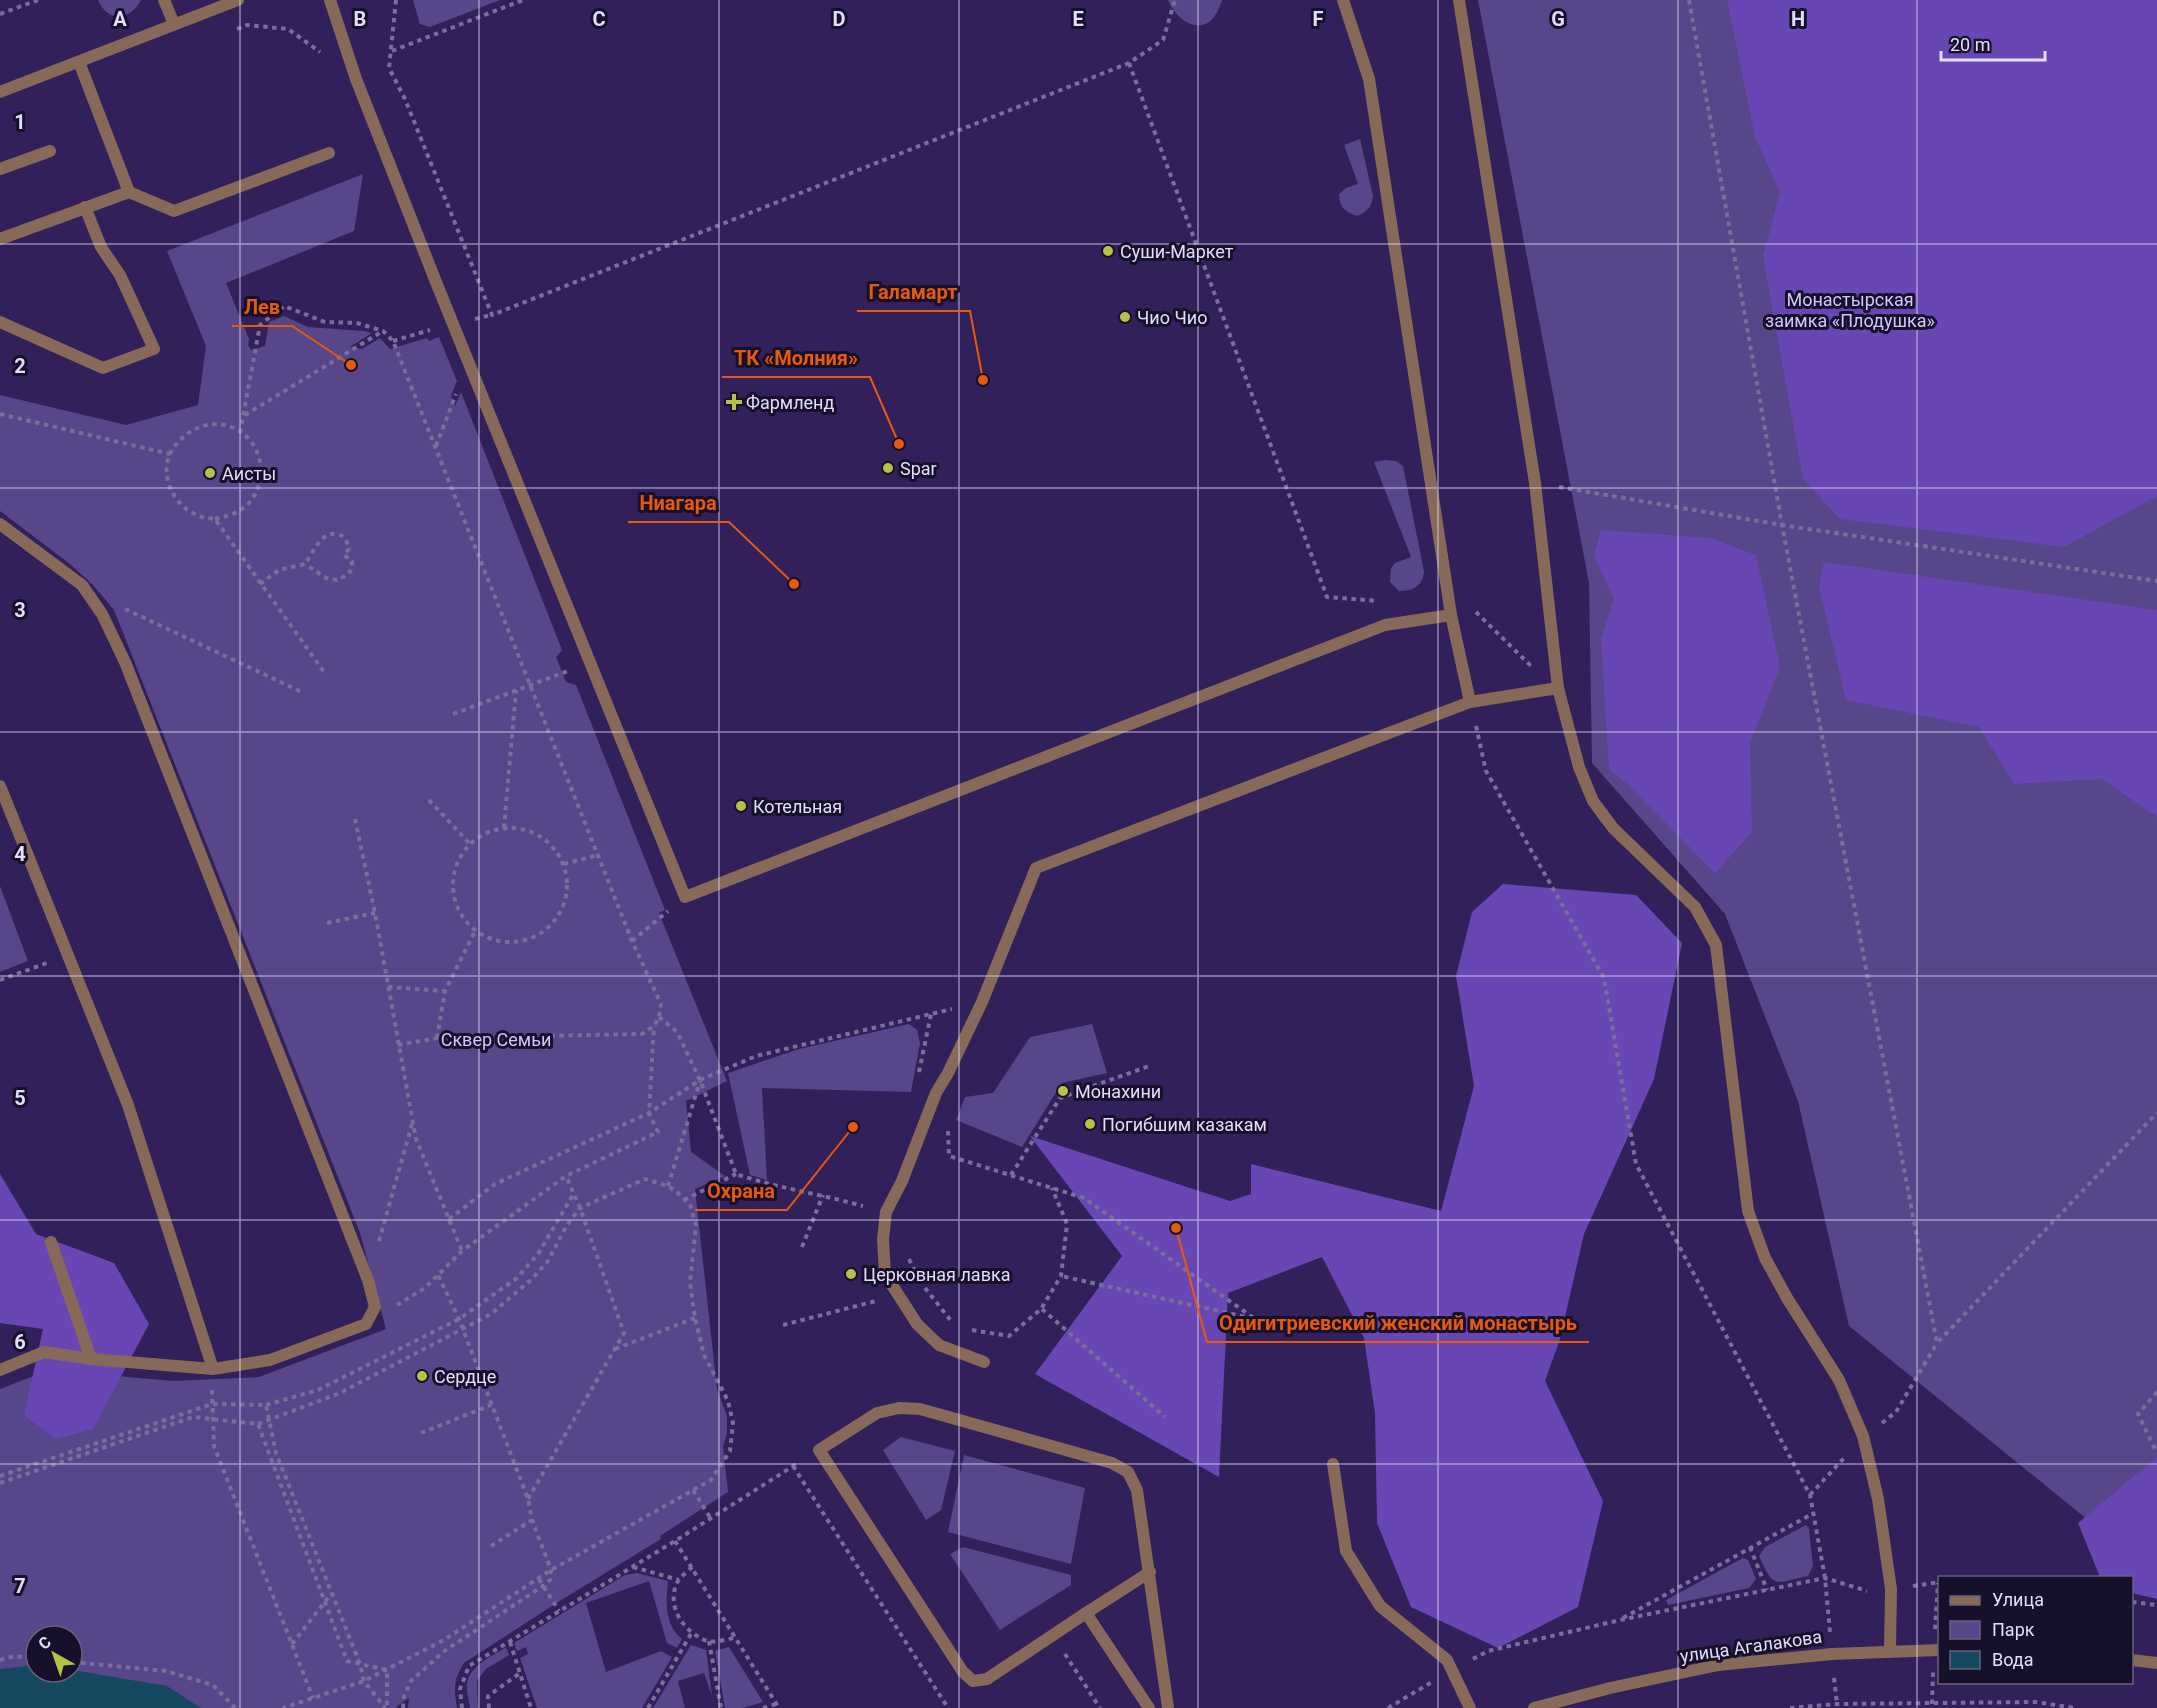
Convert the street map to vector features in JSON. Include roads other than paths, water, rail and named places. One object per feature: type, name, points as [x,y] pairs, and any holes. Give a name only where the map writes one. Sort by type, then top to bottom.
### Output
[{"type":"street","points":[[164,0],[174,24]]},
{"type":"street","points":[[0,92],[238,0]]},
{"type":"street","points":[[330,0],[359,88],[685,897],[1385,625],[1451,615]]},
{"type":"street","points":[[1343,0],[1369,79],[1451,615],[1470,702]]},
{"type":"street","points":[[1459,0],[1535,483],[1558,688],[1579,767],[1593,801],[1612,828],[1695,907],[1716,945],[1748,1210],[1765,1258],[1787,1298],[1839,1380],[1863,1437],[1878,1499],[1891,1589],[1890,1650]]},
{"type":"street","points":[[79,62],[129,192]]},
{"type":"street","points":[[0,169],[50,151]]},
{"type":"street","points":[[0,239],[129,192],[174,211],[329,153]]},
{"type":"street","points":[[0,322],[103,369],[154,349],[120,275],[101,248],[85,207]]},
{"type":"street","points":[[0,524],[82,585],[102,614],[125,662],[368,1280],[375,1307],[366,1324],[270,1360],[213,1369],[91,1359],[44,1352],[0,1370]]},
{"type":"street","points":[[984,1362],[939,1345],[917,1324],[885,1274],[883,1239],[886,1212],[902,1181],[936,1093],[982,1002],[1036,868],[1470,702],[1558,688]]},
{"type":"street","points":[[0,786],[129,1105],[213,1369]]},
{"type":"street","points":[[51,1242],[91,1359]]},
{"type":"street","points":[[1150,1572],[987,1679],[973,1681],[963,1672],[819,1450],[878,1413],[898,1408],[920,1409],[1112,1463],[1128,1472],[1137,1490],[1150,1572],[1168,1708]]},
{"type":"street","points":[[1333,1464],[1346,1551],[1380,1606],[1447,1660],[1470,1708]]},
{"type":"street","points":[[1086,1613],[1149,1708]]},
{"type":"street","name":"улица Агалакова","points":[[1534,1708],[1610,1688],[1718,1665],[1832,1653],[1938,1650]]},
{"type":"street","points":[[2133,1660],[2157,1663]]},
{"type":"water","points":[[24,1666],[24,1684],[84,1684],[84,1672],[167,1686],[201,1708],[0,1708],[0,1669]]},
{"type":"place","name":"Суши-Маркет","points":[[1108,251]]},
{"type":"place","name":"Чио Чио","points":[[1125,317]]},
{"type":"place","name":"Лев","points":[[351,365]]},
{"type":"place","name":"Галамарт","points":[[983,380]]},
{"type":"place","name":"Фармленд","points":[[734,402]]},
{"type":"place","name":"ТК «Молния»","points":[[899,444]]},
{"type":"place","name":"Spar","points":[[888,468]]},
{"type":"place","name":"Аисты","points":[[210,473]]},
{"type":"place","name":"Ниагара","points":[[794,584]]},
{"type":"place","name":"Котельная","points":[[741,806]]},
{"type":"place","name":"Монахини","points":[[1063,1091]]},
{"type":"place","name":"Погибшим казакам","points":[[1090,1124]]},
{"type":"place","name":"Охрана","points":[[853,1127]]},
{"type":"place","name":"Одигитриевский женский монастырь","points":[[1176,1228]]},
{"type":"place","name":"Церковная лавка","points":[[851,1274]]},
{"type":"place","name":"Сердце","points":[[422,1376]]},
{"type":"park label","name":"Монастырская заимка «Плодушка»","points":[[1850,309]]},
{"type":"park label","name":"Сквер Семьи","points":[[496,1039]]}]
